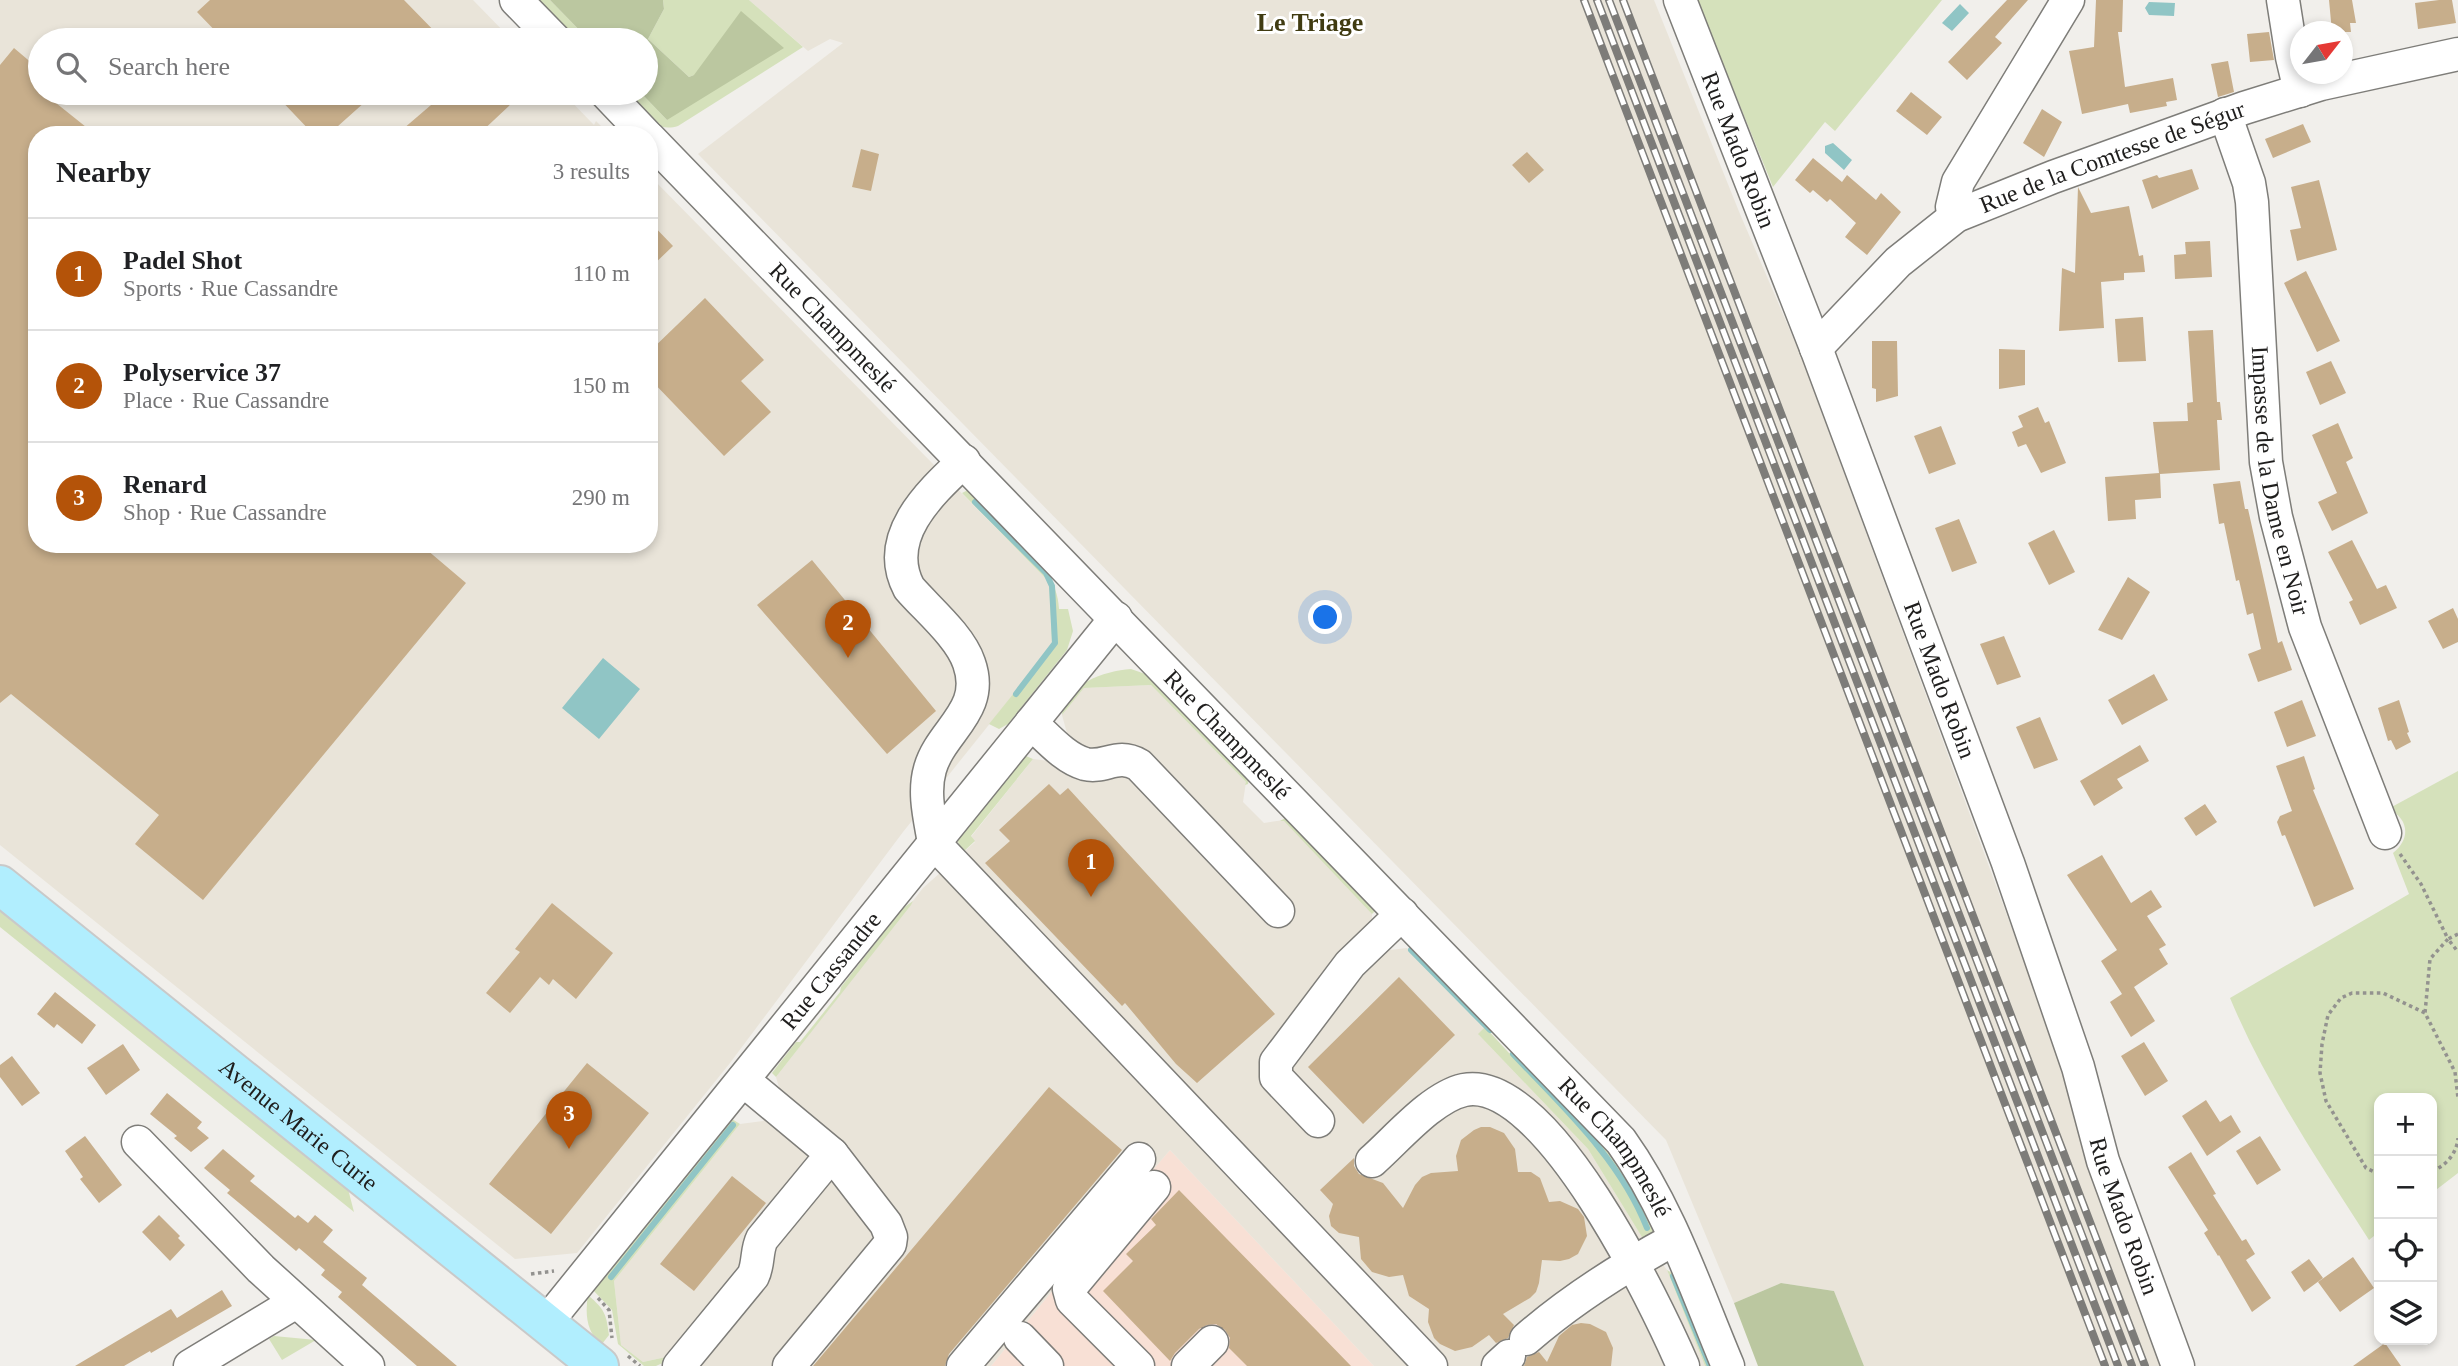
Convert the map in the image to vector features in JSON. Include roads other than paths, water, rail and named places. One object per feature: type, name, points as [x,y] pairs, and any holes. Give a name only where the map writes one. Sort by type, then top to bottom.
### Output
[{"type":"main road","name":"Avenue Marie Curie","points":[[0,885],[599,1366]]},
{"type":"street","points":[[516,0],[543,28]]},
{"type":"street","name":"Rue Mado Robin","points":[[1680,0],[1816,348],[2008,863],[2078,1067],[2103,1161],[2178,1366]]},
{"type":"street","points":[[1956,216],[1952,207],[1958,182],[2068,0]]},
{"type":"street","points":[[2283,0],[2290,44]]},
{"type":"street","points":[[2294,0],[2303,21]]},
{"type":"street","name":"Rue de la Comtesse de Ségur","points":[[2353,74],[2458,54]]},
{"type":"street","name":"Rue de la Comtesse de Ségur","points":[[1816,348],[1898,262],[1956,216],[2053,177],[2305,84]]},
{"type":"street","name":"Rue Champmeslé","points":[[618,105],[638,126]]},
{"type":"street","name":"Impasse de la Dame en Noir","points":[[2225,114],[2249,183],[2252,202],[2266,462],[2276,517],[2305,627],[2385,833]]},
{"type":"street","name":"Rue Champmeslé","points":[[658,147],[1621,1141],[1652,1188],[1728,1366]]},
{"type":"street","points":[[964,461],[915,514],[907,528],[901,556],[903,577],[909,588],[960,645],[970,665],[972,676],[967,710],[930,767],[927,802],[934,843],[1431,1366]]},
{"type":"street","name":"Rue Cassandre","points":[[546,1323],[1116,618]]},
{"type":"street","points":[[1031,723],[1059,749],[1086,764],[1126,758],[1139,765],[1278,911]]},
{"type":"street","points":[[1318,1121],[1276,1077],[1276,1062],[1350,964],[1402,914]]},
{"type":"street","points":[[743,1080],[832,1154],[886,1224],[891,1237],[890,1244],[789,1366]]},
{"type":"street","points":[[1373,1161],[1448,1096],[1464,1090],[1479,1089],[1490,1092],[1523,1112],[1558,1148],[1592,1195],[1631,1262],[1683,1366]]},
{"type":"street","points":[[138,1142],[221,1230],[368,1366]]},
{"type":"street","points":[[679,1366],[752,1276],[757,1268],[762,1240],[832,1154]]},
{"type":"street","points":[[963,1366],[1139,1159]]},
{"type":"street","points":[[1138,1366],[1072,1300],[1069,1289],[1154,1187]]},
{"type":"street","points":[[1511,1354],[1557,1313],[1631,1262],[1675,1239]]},
{"type":"street","points":[[190,1366],[296,1302]]},
{"type":"street","points":[[1020,1338],[1047,1366]]},
{"type":"street","points":[[1188,1366],[1212,1342]]},
{"type":"water","points":[[2149,2],[2175,3],[2174,16],[2149,15],[2145,8]]},
{"type":"water","points":[[1960,4],[1969,13],[1952,31],[1942,23]]},
{"type":"water","points":[[1833,143],[1852,160],[1844,170],[1825,153],[1825,146]]},
{"type":"water","points":[[603,658],[640,689],[599,739],[562,708]]},
{"type":"waterway","points":[[975,502],[1046,573],[1052,586],[1055,643],[1016,694]]},
{"type":"waterway","points":[[1411,950],[1490,1030]]},
{"type":"waterway","points":[[1513,1054],[1589,1135],[1606,1157],[1636,1203],[1647,1228]]},
{"type":"waterway","points":[[611,1277],[733,1125]]},
{"type":"waterway","points":[[1673,1276],[1710,1366]]},
{"type":"railway","points":[[1584,0],[2105,1366]]},
{"type":"railway","points":[[1597,0],[2118,1366]]},
{"type":"railway","points":[[1609,0],[2132,1366]]},
{"type":"railway","points":[[1623,0],[2145,1366]]},
{"type":"place","name":"Polyservice 37","points":[[848,658]]},
{"type":"place","name":"Padel Shot","points":[[1091,897]]},
{"type":"place","name":"Renard","points":[[569,1149]]},
{"type":"district","name":"Le Triage","points":[[1310,22]]}]
